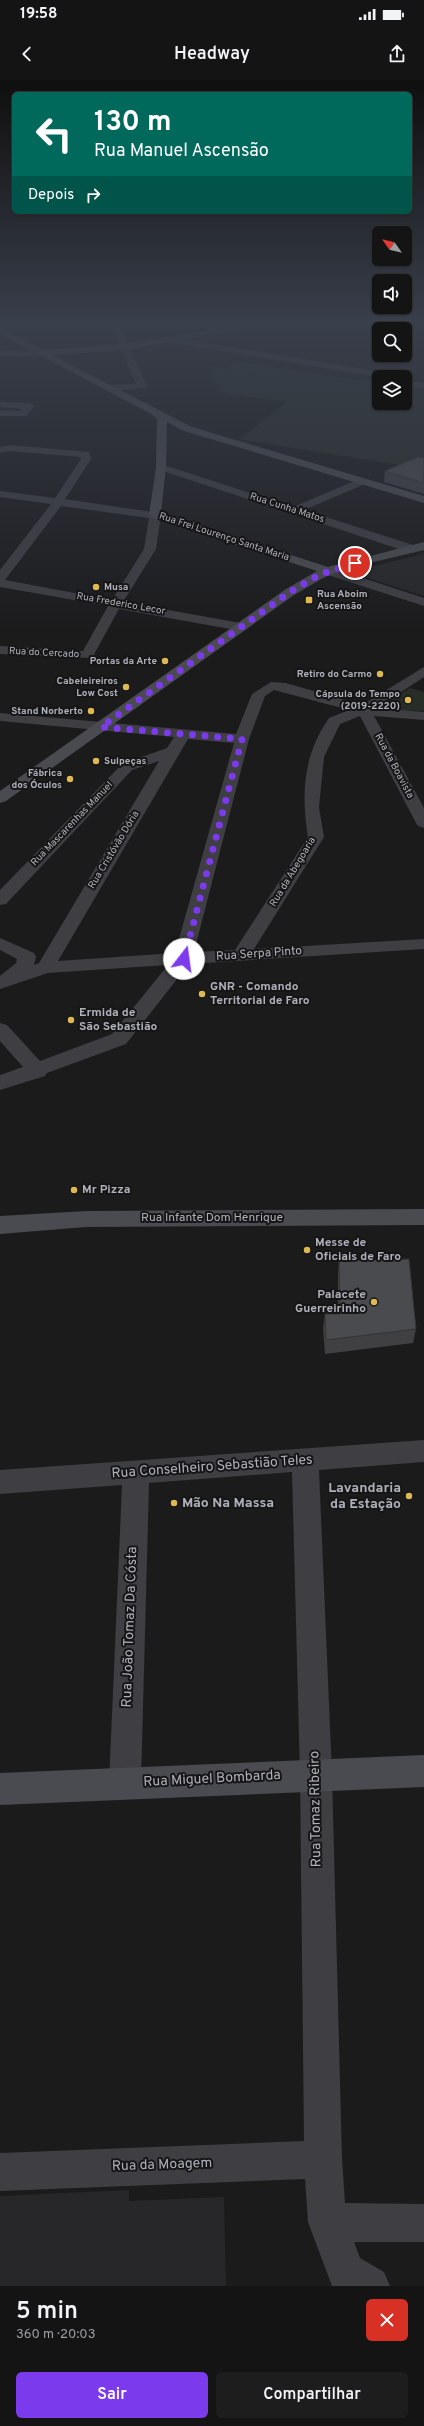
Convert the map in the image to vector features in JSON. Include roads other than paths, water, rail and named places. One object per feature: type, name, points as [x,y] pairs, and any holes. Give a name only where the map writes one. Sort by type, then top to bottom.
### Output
[{"type":"street","points":[[116,603],[150,548],[161,467],[161,426]]},
{"type":"street","points":[[182,426],[361,482],[424,500]]},
{"type":"street","points":[[161,433],[171,429],[188,429]]},
{"type":"street","points":[[0,450],[10,448],[85,454],[86,459],[58,502],[0,578]]},
{"type":"street","name":"Rua Cunha Matos","points":[[161,467],[295,510],[418,547]]},
{"type":"street","points":[[295,510],[361,482]]},
{"type":"street","name":"Rua Frei Lourenço Santa Maria","points":[[0,494],[155,515],[329,571]]},
{"type":"street","points":[[0,798],[290,592],[329,571],[418,547]]},
{"type":"street","points":[[329,571],[424,602]]},
{"type":"street","name":"Rua Frederico Lecor","points":[[0,583],[241,627]]},
{"type":"street","name":"Rua do Cercado","points":[[0,650],[87,656],[116,603]]},
{"type":"street","name":"Rua da Abegoaria","points":[[241,955],[316,836],[311,807],[316,757],[334,721],[364,710],[424,672]]},
{"type":"street","points":[[408,682],[424,686]]},
{"type":"street","points":[[0,1083],[38,1071],[119,1038],[184,959],[242,739],[259,694],[272,686],[281,686],[364,710],[385,714],[424,716]]},
{"type":"street","name":"Rua da Boavista","points":[[364,710],[424,823]]},
{"type":"street","points":[[0,717],[242,739]]},
{"type":"street","name":"Rua Cristóvão Dória","points":[[46,967],[54,950],[183,734]]},
{"type":"street","name":"Rua Mascarenhas Manuel","points":[[0,900],[127,767],[173,751]]},
{"type":"street","name":"Rua Serpa Pinto","points":[[4,981],[46,967],[424,944]]},
{"type":"street","points":[[8,946],[39,954],[54,950]]},
{"type":"street","points":[[4,981],[25,965],[26,957],[8,946]]},
{"type":"street","points":[[0,1029],[38,1071]]},
{"type":"street","name":"Rua Infante Dom Henrique","points":[[0,1225],[86,1219],[424,1217]]},
{"type":"street","name":"Rua Conselheiro Sebastião Teles","points":[[0,1482],[424,1451]]},
{"type":"street","name":"Rua Tomaz Ribeiro","points":[[305,1460],[316,1774],[323,2159],[327,2222],[346,2272],[370,2286]]},
{"type":"street","name":"Rua João Tomaz Da Cósta","points":[[125,1783],[136,1472]]},
{"type":"street","name":"Rua Miguel Bombarda","points":[[0,1789],[316,1774],[424,1771]]},
{"type":"street","name":"Rua da Moagem","points":[[0,2172],[323,2159]]},
{"type":"street","points":[[327,2222],[424,2223]]},
{"type":"place","name":"Musa","points":[[96,587]]},
{"type":"place","name":"Rua Aboim Ascensão","points":[[309,600]]},
{"type":"place","name":"Portas da Arte","points":[[165,661]]},
{"type":"place","name":"Retiro do Carmo","points":[[380,674]]},
{"type":"place","name":"Cabeleireiros Low Cost","points":[[126,687]]},
{"type":"place","name":"Cápsula do Tempo (2019-2220)","points":[[408,700]]},
{"type":"place","name":"Stand Norberto","points":[[91,711]]},
{"type":"place","name":"Sulpeças","points":[[96,761]]},
{"type":"place","name":"Fábrica dos Óculos","points":[[70,779]]},
{"type":"place","name":"GNR - Comando Territorial de Faro","points":[[202,994]]},
{"type":"place","name":"Ermida de São Sebastião","points":[[71,1020]]},
{"type":"place","name":"Mr Pizza","points":[[74,1190]]},
{"type":"place","name":"Messe de Oficiais de Faro","points":[[307,1250]]},
{"type":"place","name":"Palacete Guerreirinho","points":[[374,1302]]},
{"type":"place","name":"Lavandaria da Estação","points":[[409,1496]]},
{"type":"place","name":"Mão Na Massa","points":[[174,1503]]}]
